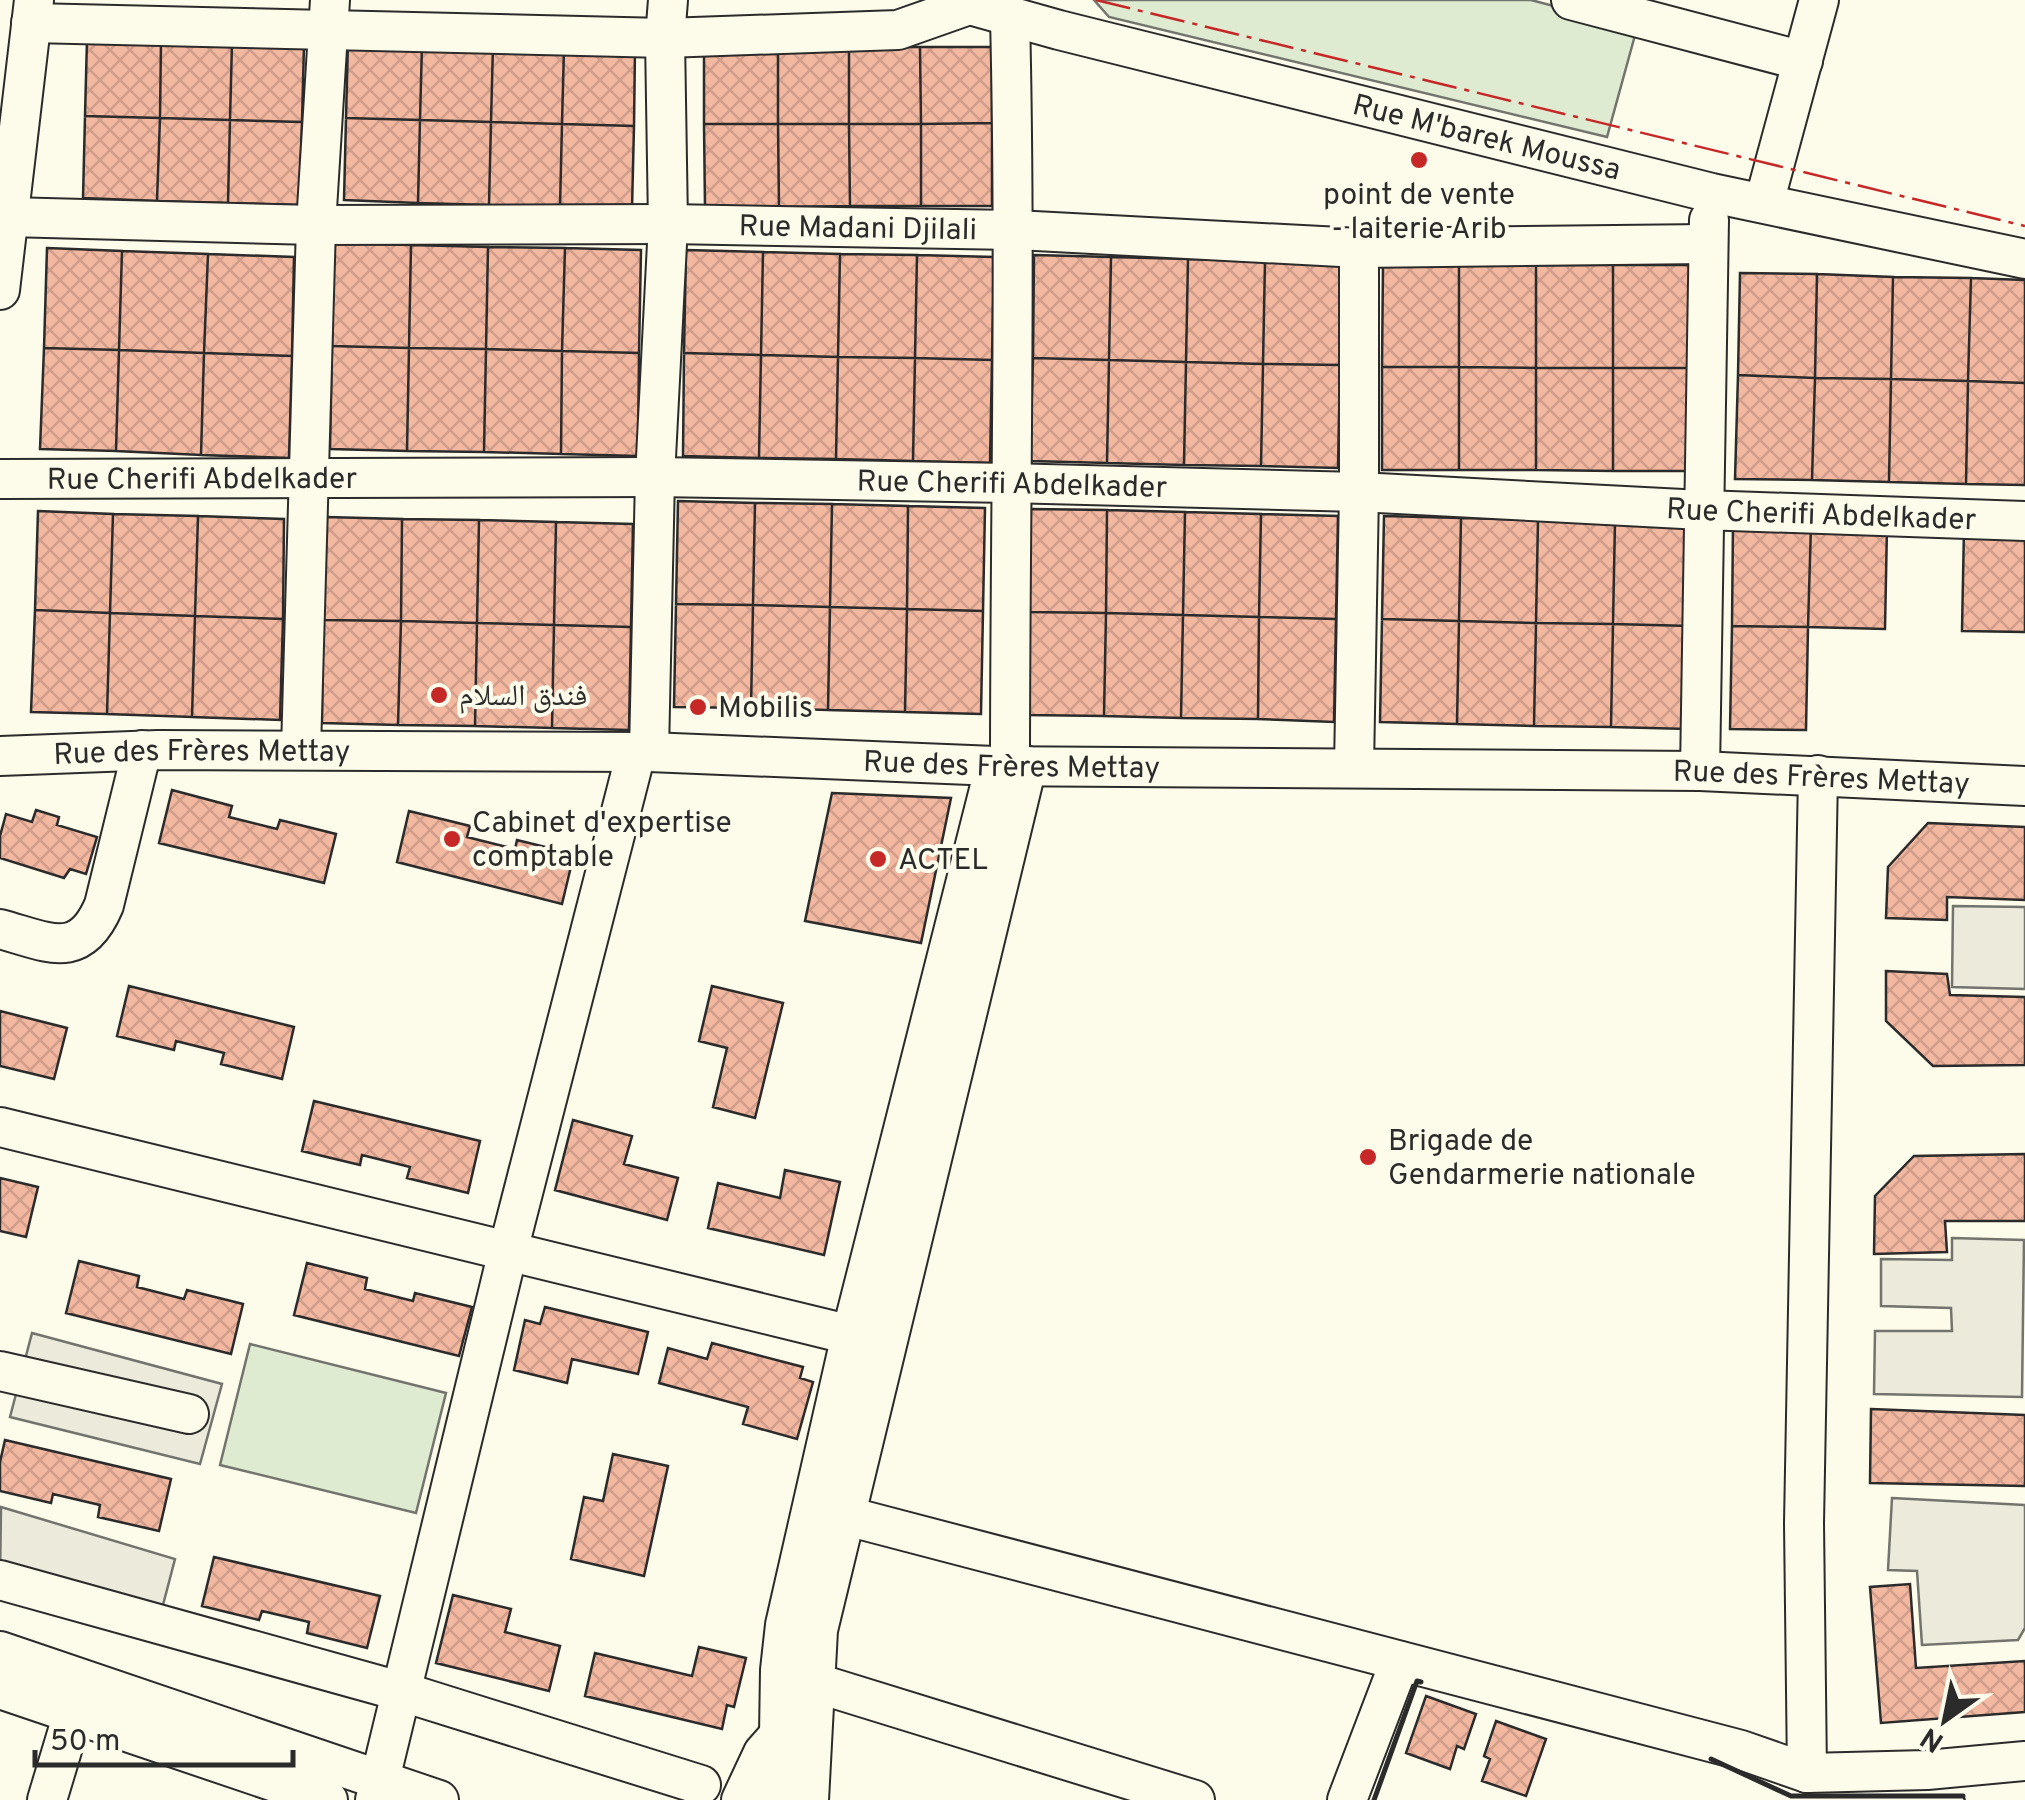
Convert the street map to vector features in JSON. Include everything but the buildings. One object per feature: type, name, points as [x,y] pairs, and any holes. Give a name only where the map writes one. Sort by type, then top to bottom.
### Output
[{"type":"street","points":[[377,1790],[508,1251],[643,752],[668,224],[668,0]]},
{"type":"street","points":[[1571,0],[1803,61]]},
{"type":"street","points":[[1764,203],[1819,0]]},
{"type":"street","points":[[0,290],[33,12],[329,14],[665,38],[898,30],[960,2]]},
{"type":"street","name":"Rue M'barek Moussa","points":[[960,2],[1010,17],[1062,15],[1712,193],[2025,259]]},
{"type":"street","points":[[301,750],[316,225],[329,14]]},
{"type":"street","points":[[809,1800],[818,1630],[1011,766],[1010,483],[1015,230],[1010,17]]},
{"type":"street","points":[[1700,771],[1706,244],[1712,193]]},
{"type":"street","name":"Rue Madani Djilali","points":[[8,217],[316,225],[668,224],[1015,230],[1358,248],[1706,244]]},
{"type":"street","points":[[1354,767],[1358,248]]},
{"type":"street","name":"Rue Cherifi Abdelkader","points":[[0,479],[656,477],[1010,483],[1359,492],[1702,510],[2025,521]]},
{"type":"street","points":[[0,929],[64,944],[82,940],[96,924],[142,750]]},
{"type":"street","name":"Rue des Frères Mettay","points":[[0,756],[142,750],[643,752],[1011,766],[1700,771],[2025,786]]},
{"type":"street","points":[[778,1800],[785,1625],[851,1335],[1011,766]]},
{"type":"street","points":[[1807,1773],[1804,1523],[1818,775]]},
{"type":"street","points":[[0,1127],[851,1335]]},
{"type":"street","points":[[0,1371],[189,1414]]},
{"type":"street","points":[[843,1515],[1741,1750],[1807,1773],[1926,1770],[2025,1760]]},
{"type":"street","points":[[0,1580],[403,1692],[701,1785]]},
{"type":"street","points":[[0,1651],[79,1695],[328,1800]]},
{"type":"street","points":[[1347,1800],[1400,1661]]},
{"type":"street","points":[[813,1682],[1194,1800]]},
{"type":"street","points":[[0,1689],[79,1695],[377,1790],[439,1800]]},
{"type":"street","points":[[47,1800],[79,1695]]},
{"type":"street","points":[[741,1800],[763,1753],[779,1734]]},
{"type":"green space","points":[[1094,0],[1531,0],[1637,28],[1607,137],[1109,17]]},
{"type":"green space","points":[[250,1344],[446,1393],[416,1513],[220,1465]]},
{"type":"shaded area","points":[[1953,906],[2025,907],[2025,989],[1952,987]]},
{"type":"shaded area","points":[[1952,1238],[2024,1240],[2022,1397],[1874,1394],[1875,1331],[1952,1331],[1951,1308],[1881,1306],[1881,1259],[1952,1260]]},
{"type":"shaded area","points":[[32,1333],[222,1384],[200,1464],[10,1417]]},
{"type":"shaded area","points":[[1892,1498],[2025,1505],[2025,1628],[2018,1640],[1922,1645],[1917,1571],[1888,1570]]},
{"type":"shaded area","points":[[1,1507],[175,1559],[158,1624],[0,1580]]},
{"type":"fence","points":[[1963,1796],[1965,1800]]},
{"type":"wall","points":[[1374,1800],[1417,1681],[1421,1682]]},
{"type":"wall","points":[[1711,1759],[1791,1796],[1963,1796]]},
{"type":"power","points":[[1096,0],[2025,226]]},
{"type":"place","name":"point de vente - laiterie Arib","points":[[1419,160]]},
{"type":"place","name":"فندق السلام","points":[[439,695]]},
{"type":"place","name":"Mobilis","points":[[698,707]]},
{"type":"place","name":"Cabinet d'expertise comptable","points":[[452,839]]},
{"type":"place","name":"ACTEL","points":[[878,859]]},
{"type":"place","name":"Brigade de Gendarmerie nationale","points":[[1368,1157]]}]
